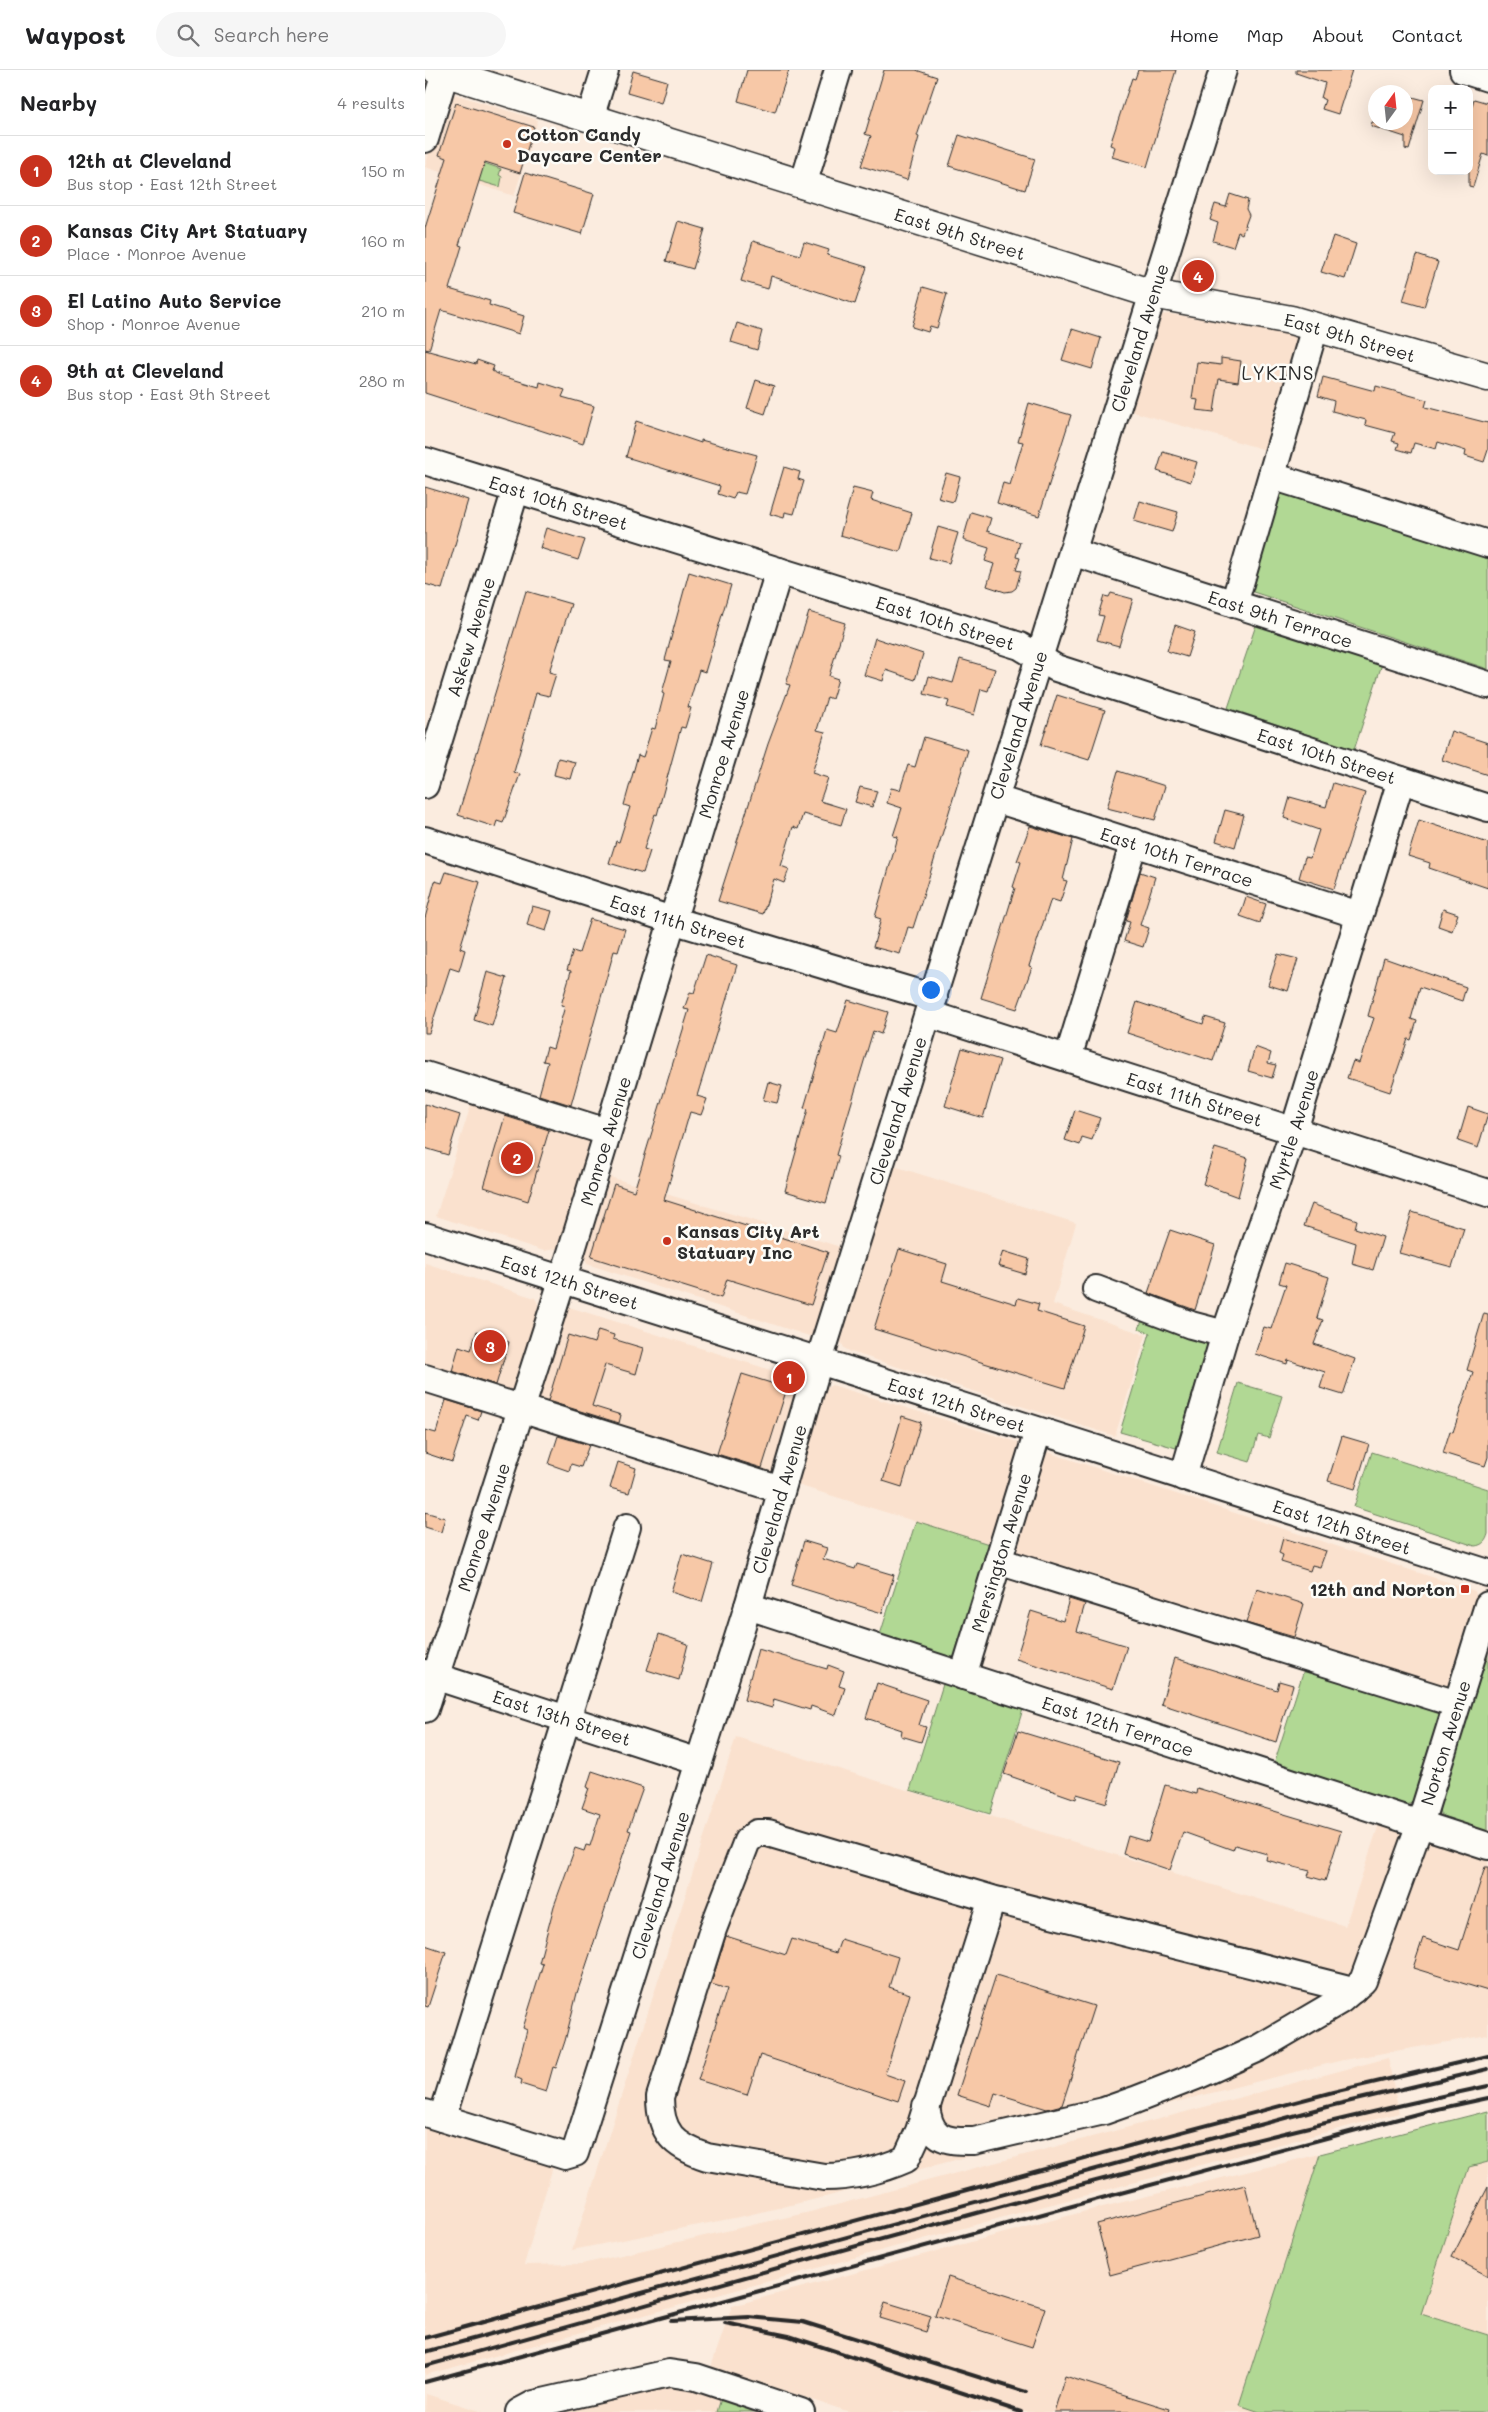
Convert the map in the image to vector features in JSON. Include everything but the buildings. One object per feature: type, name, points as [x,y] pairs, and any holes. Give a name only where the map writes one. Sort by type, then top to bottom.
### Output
[{"type":"main road","name":"East 9th Street","points":[[441,71],[1153,294],[1291,320],[1488,377]]},
{"type":"street","points":[[590,118],[605,70]]},
{"type":"street","points":[[803,185],[838,70]]},
{"type":"street","name":"Cleveland Avenue","points":[[434,2115],[565,2156],[575,2153],[748,1606],[819,1361],[932,1006],[1223,70]]},
{"type":"street","points":[[1463,70],[1488,78]]},
{"type":"street","points":[[425,139],[441,71]]},
{"type":"street","points":[[1234,604],[1315,327]]},
{"type":"street","name":"East 10th Street","points":[[425,461],[1020,646],[1056,668],[1488,808]]},
{"type":"street","points":[[1272,476],[1488,544]]},
{"type":"street","name":"Askew Avenue","points":[[425,785],[517,489]]},
{"type":"street","name":"East 9th Terrace","points":[[1072,552],[1488,685]]},
{"type":"street","name":"Monroe Avenue","points":[[425,1709],[430,1674],[521,1410],[779,571]]},
{"type":"street","name":"Myrtle Avenue","points":[[1183,1477],[1225,1334],[1294,1130],[1401,780]]},
{"type":"street","name":"East 10th Terrace","points":[[996,799],[1359,915]]},
{"type":"street","name":"East 11th Street","points":[[425,840],[932,1006],[1068,1058],[1488,1193]]},
{"type":"street","points":[[1068,1058],[1134,842]]},
{"type":"street","points":[[425,1075],[607,1132]]},
{"type":"street","name":"East 12th Street","points":[[425,1236],[1488,1573]]},
{"type":"street","points":[[1096,1289],[1191,1325],[1225,1334]]},
{"type":"street","points":[[425,1378],[521,1410],[781,1490]]},
{"type":"street","name":"Mersington Avenue","points":[[963,1676],[1038,1431]]},
{"type":"street","points":[[434,2115],[567,1720],[627,1527]]},
{"type":"street","points":[[998,1561],[1457,1704]]},
{"type":"street","name":"Norton Avenue","points":[[926,2106],[928,2125],[935,2133],[959,2142],[974,2141],[1104,2111],[1199,2075],[1259,2048],[1341,2000],[1353,1990],[1363,1981],[1420,1824],[1488,1605]]},
{"type":"street","name":"East 12th Terrace","points":[[748,1606],[1488,1846]]},
{"type":"street","name":"East 13th Street","points":[[430,1674],[699,1762]]},
{"type":"street","points":[[993,1899],[913,2149],[906,2159],[891,2166],[856,2174],[824,2177],[741,2164],[689,2151],[675,2142],[664,2128],[660,2113],[660,2097],[713,1929],[747,1841],[757,1834],[768,1833],[993,1899],[1353,1990]]},
{"type":"street","points":[[519,2412],[534,2404],[669,2373],[695,2376],[801,2412]]},
{"type":"shaded area","points":[[454,94],[538,120],[514,196],[425,167],[445,100],[448,95]]},
{"type":"shaded area","points":[[1169,314],[1301,333],[1273,452],[1127,410],[1160,315]]},
{"type":"shaded area","points":[[474,1095],[596,1133],[560,1248],[544,1251],[436,1216]]},
{"type":"shaded area","points":[[894,1166],[1076,1223],[1053,1304],[1146,1335],[1115,1436],[851,1352],[844,1348],[841,1341]]},
{"type":"shaded area","points":[[610,1177],[844,1248],[815,1335],[809,1336],[587,1264],[585,1258]]},
{"type":"shaded area","points":[[425,1263],[535,1298],[538,1304],[537,1312],[509,1401],[425,1374]]},
{"type":"shaded area","points":[[569,1307],[796,1378],[799,1386],[769,1482],[531,1408],[562,1310]]},
{"type":"shaded area","points":[[832,1385],[1017,1442],[1020,1448],[992,1545],[794,1484],[825,1389]]},
{"type":"shaded area","points":[[1047,1452],[1475,1591],[1477,1599],[1447,1696],[1009,1558],[1042,1456]]},
{"type":"shaded area","points":[[736,1737],[1345,1926],[1380,1821],[1488,1856],[1488,2035],[1343,2060],[898,2175],[833,2195],[744,2216],[572,2250]]},
{"type":"shaded area","points":[[1388,2058],[1399,2113],[1022,2212],[425,2375],[425,2123],[554,2163],[524,2265],[582,2264],[810,2212]]},
{"type":"shaded area","points":[[1320,2154],[1239,2405],[1260,2412],[850,2412],[711,2367],[732,2306],[1086,2211]]},
{"type":"shaded area","points":[[1488,2162],[1488,2335],[1420,2314],[1469,2167]]},
{"type":"shaded area","points":[[678,2382],[722,2395],[717,2412],[555,2412]]},
{"type":"shaded area","points":[[426,2394],[483,2412],[425,2412]]},
{"type":"green space","points":[[481,162],[501,169],[499,175],[502,177],[500,187],[476,180]]},
{"type":"green space","points":[[1275,484],[1488,549],[1488,669],[1244,589]]},
{"type":"green space","points":[[1257,622],[1382,664],[1354,750],[1228,708]]},
{"type":"green space","points":[[1145,1312],[1211,1333],[1176,1448],[1120,1432],[1150,1333],[1139,1329]]},
{"type":"green space","points":[[1238,1383],[1282,1396],[1269,1438],[1258,1435],[1250,1462],[1217,1452]]},
{"type":"green space","points":[[1372,1452],[1488,1489],[1488,1534],[1485,1541],[1475,1546],[1354,1507]]},
{"type":"green space","points":[[916,1521],[992,1545],[957,1654],[948,1660],[879,1638]]},
{"type":"green space","points":[[1488,1642],[1488,1832],[1447,1819],[1440,1814],[1438,1803]]},
{"type":"green space","points":[[1307,1660],[1446,1705],[1415,1802],[1404,1806],[1274,1764]]},
{"type":"green space","points":[[944,1681],[1024,1706],[990,1814],[910,1790]]},
{"type":"green space","points":[[1488,2111],[1488,2162],[1469,2167],[1421,2314],[1488,2335],[1488,2412],[1260,2412],[1239,2405],[1320,2154]]},
{"type":"green space","points":[[722,2395],[773,2412],[717,2412]]},
{"type":"railway","points":[[425,2338],[1140,2143],[1333,2092],[1488,2056]]},
{"type":"railway","points":[[425,2352],[1334,2105],[1488,2069]]},
{"type":"railway","points":[[425,2366],[1087,2183],[1354,2116],[1488,2086]]},
{"type":"railway","points":[[425,2382],[1098,2199],[1428,2111],[1488,2098]]},
{"type":"railway","points":[[671,2321],[749,2317],[803,2322],[1026,2392]]},
{"type":"railway","points":[[725,2323],[789,2336],[1021,2412]]},
{"type":"place","name":"Cotton Candy Daycare Center","points":[[507,144]]},
{"type":"place","name":"9th at Cleveland","points":[[1198,276]]},
{"type":"place","name":"Kansas City Art Statuary","points":[[517,1158]]},
{"type":"place","name":"Kansas City Art Statuary Inc","points":[[667,1241]]},
{"type":"place","name":"El Latino Auto Service","points":[[490,1346]]},
{"type":"place","name":"12th at Cleveland","points":[[789,1377]]},
{"type":"place","name":"12th and Norton","points":[[1465,1589]]},
{"type":"district","name":"LYKINS","points":[[1278,372]]}]
